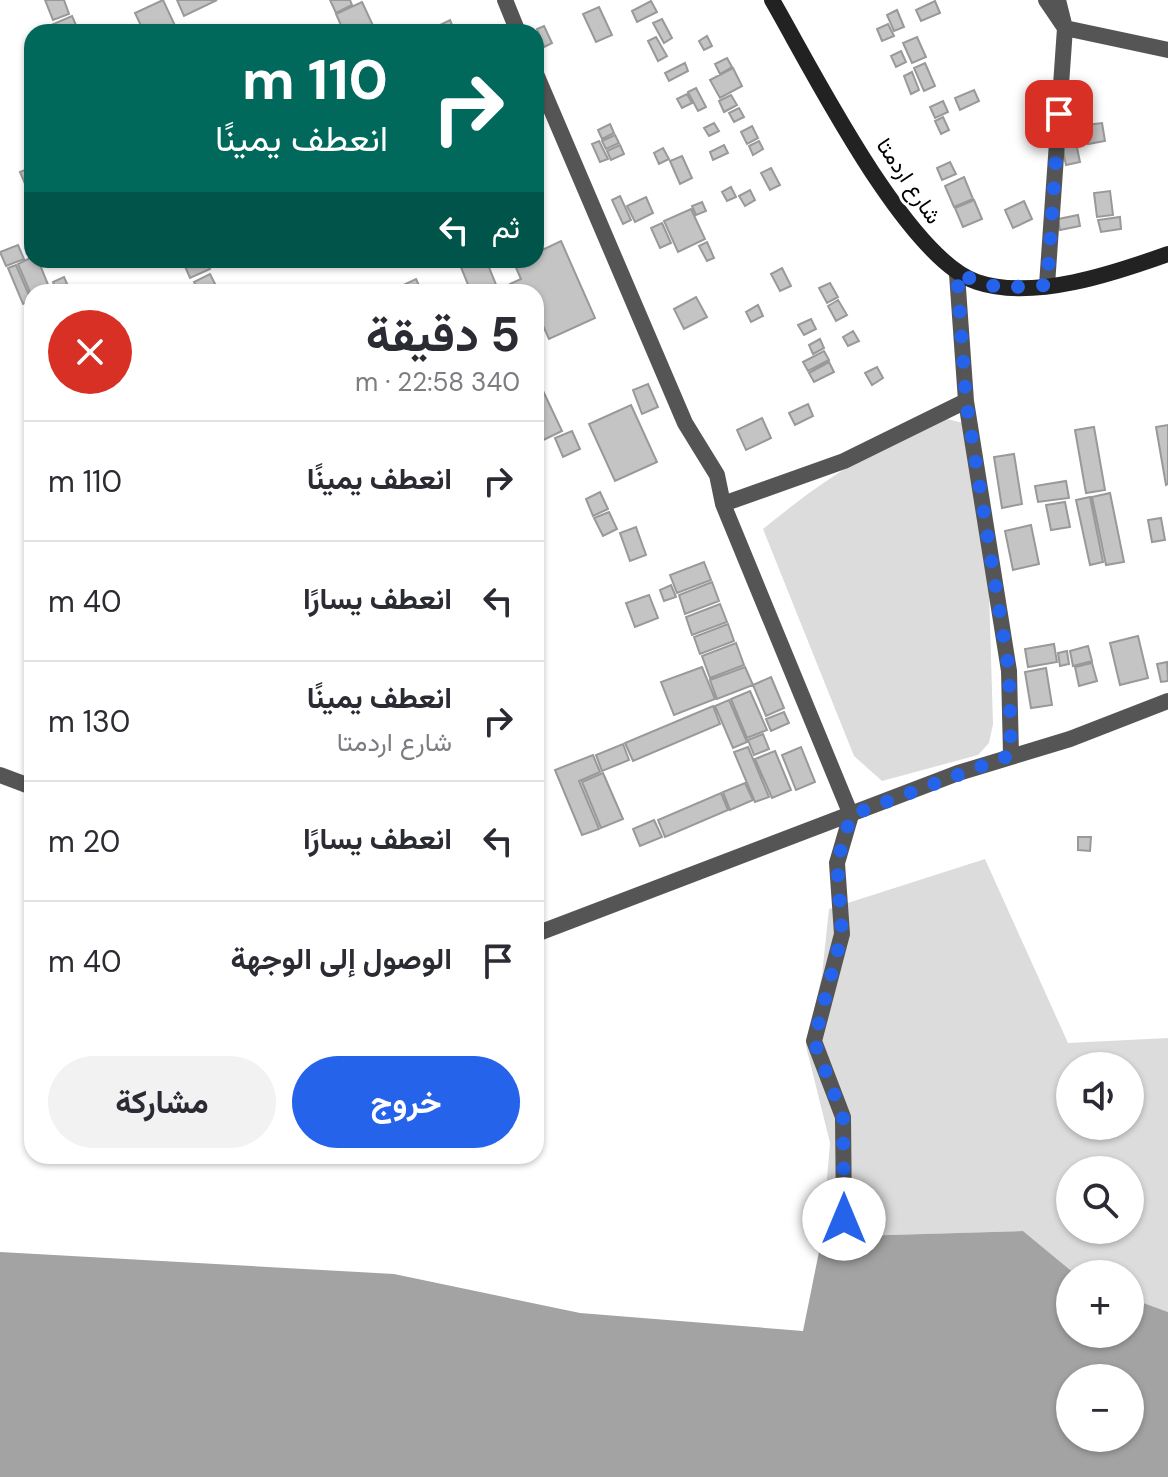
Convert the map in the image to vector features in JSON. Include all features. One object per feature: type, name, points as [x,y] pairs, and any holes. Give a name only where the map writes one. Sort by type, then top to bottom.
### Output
[{"type":"main road","name":"شارع اردمتا","points":[[772,0],[892,202],[915,234],[957,274],[1000,288],[1047,285],[1116,273],[1168,254]]},
{"type":"street","points":[[505,0],[515,24]]},
{"type":"street","points":[[1046,0],[1065,28],[1168,50]]},
{"type":"street","points":[[1047,285],[1065,28],[1058,0]]},
{"type":"street","points":[[544,93],[685,423],[717,475],[723,504],[851,815],[837,863],[842,934],[814,1041],[843,1117],[844,1219]]},
{"type":"street","points":[[957,274],[966,401],[1009,671],[1011,755]]},
{"type":"street","points":[[723,504],[844,461],[966,401]]},
{"type":"street","points":[[544,931],[778,839],[1011,755],[1070,739],[1168,701]]},
{"type":"street","points":[[0,775],[24,784]]},
{"type":"shaded area","points":[[947,419],[963,423],[988,558],[993,724],[989,743],[978,755],[882,781],[854,756],[763,529],[805,496],[873,452]]},
{"type":"shaded area","points":[[985,859],[1068,1043],[1168,1038],[1168,1312],[1144,1303],[1144,1260],[1058,1260],[1023,1231],[822,1237],[830,1143],[806,1046],[822,975],[829,909]]},
{"type":"shaded area","points":[[1023,1231],[1058,1260],[1056,1348],[1144,1348],[1144,1303],[1168,1312],[1168,1477],[0,1477],[0,1252],[394,1274],[580,1313],[803,1331],[822,1237]]},
{"type":"building","points":[[45,0],[64,0],[69,14],[53,20]]},
{"type":"building","points":[[163,0],[174,24],[140,24],[135,13]]},
{"type":"building","points":[[177,0],[217,0],[184,16]]},
{"type":"building","points":[[330,0],[350,0],[352,5],[336,13]]},
{"type":"building","points":[[651,1],[657,12],[637,22],[632,11]]},
{"type":"building","points":[[935,1],[940,13],[921,21],[916,10]]},
{"type":"building","points":[[362,2],[372,24],[340,24],[336,14]]},
{"type":"building","points":[[599,7],[612,35],[596,42],[583,14]]},
{"type":"building","points":[[897,10],[904,27],[894,31],[887,15]]},
{"type":"building","points":[[72,16],[76,24],[53,24]]},
{"type":"building","points":[[662,19],[672,38],[664,43],[653,23]]},
{"type":"building","points":[[888,24],[894,36],[882,41],[877,29]]},
{"type":"building","points":[[544,26],[552,43],[544,47]]},
{"type":"building","points":[[707,36],[712,46],[704,50],[699,41]]},
{"type":"building","points":[[656,37],[667,56],[658,61],[648,41]]},
{"type":"building","points":[[917,37],[926,57],[912,63],[903,43]]},
{"type":"building","points":[[901,51],[906,62],[896,67],[891,56]]},
{"type":"building","points":[[727,58],[732,67],[720,74],[715,64]]},
{"type":"building","points":[[685,63],[688,71],[669,81],[665,73]]},
{"type":"building","points":[[925,63],[935,86],[924,91],[914,68]]},
{"type":"building","points":[[733,68],[742,86],[720,98],[710,80]]},
{"type":"building","points":[[912,72],[919,90],[911,94],[904,76]]},
{"type":"building","points":[[696,88],[706,107],[698,111],[688,92]]},
{"type":"building","points":[[974,90],[979,101],[960,110],[955,98]]},
{"type":"building","points":[[687,94],[692,103],[682,108],[677,99]]},
{"type":"building","points":[[731,95],[737,105],[724,112],[719,101]]},
{"type":"building","points":[[943,101],[948,112],[935,118],[930,107]]},
{"type":"building","points":[[739,108],[744,117],[734,122],[729,113]]},
{"type":"building","points":[[943,117],[949,130],[941,134],[935,121]]},
{"type":"building","points":[[714,123],[719,131],[709,136],[704,128]]},
{"type":"building","points":[[1102,123],[1105,141],[1088,144],[1085,125]]},
{"type":"building","points":[[610,124],[614,133],[602,139],[598,130]]},
{"type":"building","points":[[752,126],[758,138],[747,144],[741,132]]},
{"type":"building","points":[[615,135],[619,143],[606,149],[602,141]]},
{"type":"building","points":[[599,141],[608,159],[600,162],[592,144]]},
{"type":"building","points":[[759,141],[763,149],[753,155],[749,146]]},
{"type":"building","points":[[1076,143],[1080,162],[1066,165],[1062,146]]},
{"type":"building","points":[[620,145],[624,154],[611,160],[607,151]]},
{"type":"building","points":[[724,145],[728,153],[713,160],[710,152]]},
{"type":"building","points":[[663,148],[669,159],[659,164],[654,153]]},
{"type":"building","points":[[682,156],[692,178],[680,184],[670,161]]},
{"type":"building","points":[[950,162],[956,174],[942,180],[937,168]]},
{"type":"building","points":[[771,168],[780,185],[770,190],[761,173]]},
{"type":"building","points":[[964,177],[973,199],[954,207],[945,186]]},
{"type":"building","points":[[731,187],[736,197],[727,201],[722,192]]},
{"type":"building","points":[[750,190],[755,200],[745,206],[739,196]]},
{"type":"building","points":[[1110,191],[1113,215],[1097,217],[1094,193]]},
{"type":"building","points":[[620,196],[631,220],[623,224],[612,200]]},
{"type":"building","points":[[646,197],[653,213],[635,222],[627,206]]},
{"type":"building","points":[[974,200],[982,219],[963,227],[955,208]]},
{"type":"building","points":[[1024,201],[1032,219],[1013,228],[1005,210]]},
{"type":"building","points":[[702,202],[706,211],[696,215],[692,206]]},
{"type":"building","points":[[691,209],[705,239],[678,252],[664,221]]},
{"type":"building","points":[[1078,215],[1080,226],[1060,230],[1058,219]]},
{"type":"building","points":[[1120,217],[1121,229],[1101,232],[1098,220]]},
{"type":"building","points":[[662,223],[671,243],[660,248],[651,228]]},
{"type":"building","points":[[561,241],[595,318],[549,339],[544,328],[544,284],[510,284],[521,279],[516,268],[544,268],[544,249]]},
{"type":"building","points":[[707,242],[714,258],[707,261],[699,246]]},
{"type":"building","points":[[18,245],[24,259],[6,266],[0,252]]},
{"type":"building","points":[[24,261],[24,268],[41,268],[48,284],[26,284],[18,264]]},
{"type":"building","points":[[16,265],[24,284],[23,304],[8,268]]},
{"type":"building","points":[[186,268],[210,268],[210,269],[190,278]]},
{"type":"building","points":[[461,268],[489,268],[496,284],[468,284]]},
{"type":"building","points":[[782,268],[791,286],[780,291],[771,274]]},
{"type":"building","points":[[210,274],[215,284],[195,284]]},
{"type":"building","points":[[64,277],[67,284],[54,284]]},
{"type":"building","points":[[830,283],[838,297],[827,303],[819,288]]},
{"type":"building","points":[[696,297],[707,317],[684,329],[674,309]]},
{"type":"building","points":[[838,300],[847,315],[836,321],[828,306]]},
{"type":"building","points":[[758,305],[763,316],[751,322],[746,312]]},
{"type":"building","points":[[811,319],[816,329],[804,335],[798,325]]},
{"type":"building","points":[[853,331],[859,341],[848,346],[843,337]]},
{"type":"building","points":[[820,339],[824,348],[813,354],[809,345]]},
{"type":"building","points":[[824,351],[829,360],[808,371],[803,362]]},
{"type":"building","points":[[829,362],[834,372],[814,382],[809,373]]},
{"type":"building","points":[[877,367],[883,378],[872,385],[865,373]]},
{"type":"building","points":[[648,384],[658,407],[642,414],[633,390]]},
{"type":"building","points":[[544,393],[562,431],[544,440]]},
{"type":"building","points":[[808,404],[813,416],[795,425],[789,413]]},
{"type":"building","points":[[631,405],[657,462],[615,481],[589,424]]},
{"type":"building","points":[[762,418],[771,438],[746,450],[737,430]]},
{"type":"building","points":[[1168,425],[1168,484],[1166,485],[1156,427]]},
{"type":"building","points":[[1094,427],[1105,490],[1086,493],[1075,430]]},
{"type":"building","points":[[572,431],[580,449],[563,457],[555,438]]},
{"type":"building","points":[[1014,454],[1022,504],[1002,508],[994,457]]},
{"type":"building","points":[[1066,481],[1069,498],[1038,502],[1035,486]]},
{"type":"building","points":[[600,492],[608,509],[593,516],[586,499]]},
{"type":"building","points":[[1110,493],[1124,562],[1106,565],[1092,497]]},
{"type":"building","points":[[1090,497],[1103,562],[1090,565],[1076,500]]},
{"type":"building","points":[[1065,502],[1070,527],[1051,530],[1046,505]]},
{"type":"building","points":[[609,512],[617,529],[603,536],[594,518]]},
{"type":"building","points":[[1161,518],[1165,540],[1152,542],[1148,520]]},
{"type":"building","points":[[1031,525],[1039,564],[1013,570],[1005,531]]},
{"type":"building","points":[[636,527],[646,555],[630,561],[620,533]]},
{"type":"building","points":[[704,562],[711,580],[677,593],[670,575]]},
{"type":"building","points":[[712,582],[719,601],[685,614],[679,595]]},
{"type":"building","points":[[671,585],[676,597],[664,601],[660,590]]},
{"type":"building","points":[[649,595],[658,618],[635,627],[626,603]]},
{"type":"building","points":[[720,604],[727,622],[692,635],[686,617]]},
{"type":"building","points":[[728,624],[734,641],[700,654],[694,637]]},
{"type":"building","points":[[1138,636],[1148,678],[1120,685],[1110,643]]},
{"type":"building","points":[[736,643],[744,665],[710,678],[702,656]]},
{"type":"building","points":[[1054,644],[1057,662],[1028,667],[1025,649]]},
{"type":"building","points":[[1088,646],[1092,661],[1073,666],[1070,651]]},
{"type":"building","points":[[1067,651],[1069,664],[1060,666],[1058,653]]},
{"type":"building","points":[[1167,662],[1168,681],[1161,682],[1157,664]]},
{"type":"building","points":[[1092,663],[1097,681],[1079,686],[1075,667]]},
{"type":"building","points":[[702,667],[715,699],[674,715],[661,682]]},
{"type":"building","points":[[745,667],[753,685],[717,699],[710,680]]},
{"type":"building","points":[[1046,668],[1052,705],[1031,708],[1025,672]]},
{"type":"building","points":[[771,677],[784,708],[766,716],[753,685]]},
{"type":"building","points":[[750,691],[767,730],[747,738],[731,699]]},
{"type":"building","points":[[729,700],[747,742],[733,748],[715,706]]},
{"type":"building","points":[[713,706],[720,724],[633,761],[625,743]]},
{"type":"building","points":[[784,712],[789,723],[771,731],[766,719]]},
{"type":"building","points":[[763,734],[769,749],[754,755],[748,740]]},
{"type":"building","points":[[623,744],[629,760],[602,771],[596,755]]},
{"type":"building","points":[[748,747],[769,797],[755,802],[734,752]]},
{"type":"building","points":[[801,747],[815,782],[796,790],[782,755]]},
{"type":"building","points":[[775,751],[791,790],[772,798],[755,759]]},
{"type":"building","points":[[593,755],[600,772],[579,781],[599,829],[582,835],[555,770]]},
{"type":"building","points":[[603,773],[623,819],[601,828],[582,782]]},
{"type":"building","points":[[745,783],[753,800],[730,810],[723,792]]},
{"type":"building","points":[[721,793],[728,810],[665,837],[658,820]]},
{"type":"building","points":[[654,820],[662,837],[640,846],[633,829]]},
{"type":"building","points":[[1078,837],[1091,837],[1090,851],[1078,850]]},
{"type":"route","points":[[844,1219],[843,1117],[814,1041],[842,934],[837,863],[851,815],[1011,755],[1009,671],[966,401],[957,274],[1000,288],[1047,285],[1059,114]]}]
